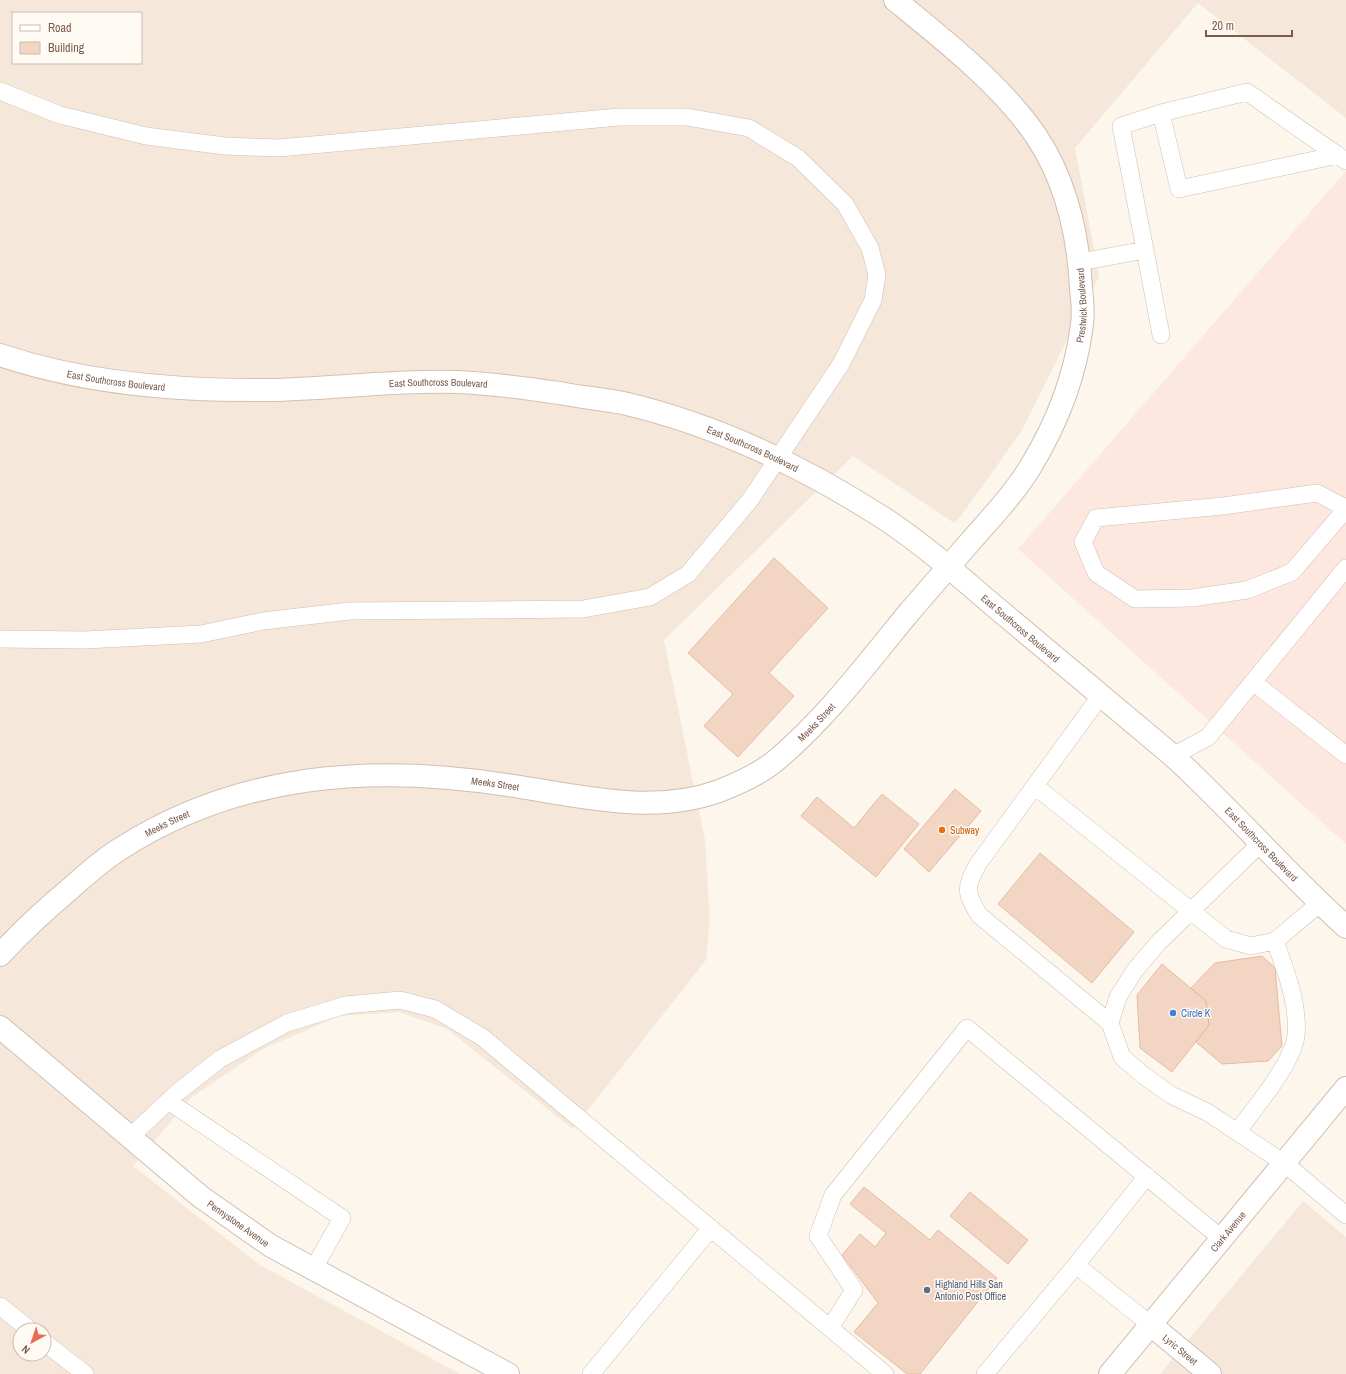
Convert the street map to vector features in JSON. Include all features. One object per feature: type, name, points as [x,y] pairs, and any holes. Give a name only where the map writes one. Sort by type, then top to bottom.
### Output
[{"type":"street","name":"Prestwick Boulevard","points":[[895,0],[945,41],[1026,121],[1045,149],[1060,181],[1071,213],[1080,262],[1083,320],[1063,401],[1030,468],[1005,503],[948,567]]},
{"type":"street","name":"East Southcross Boulevard","points":[[0,356],[18,362],[101,380],[185,389],[270,390],[408,382],[458,382],[513,386],[622,403],[675,417],[778,459],[805,471],[880,516],[948,567],[1173,756],[1209,789],[1260,844],[1346,927]]},
{"type":"street","name":"Meeks Street","points":[[0,955],[29,924],[117,850],[159,826],[245,792],[312,779],[376,774],[458,777],[631,804],[675,802],[718,791],[771,765],[817,722],[948,567]]},
{"type":"street","name":"Pennystone Avenue","points":[[0,1027],[202,1197],[271,1246],[508,1374]]},
{"type":"street","name":"Clark Avenue","points":[[1110,1374],[1346,1088]]},
{"type":"street","name":"Lyric Street","points":[[1151,1325],[1210,1374]]},
{"type":"lane","points":[[0,91],[60,115],[146,136],[241,147],[279,148],[620,117],[687,117],[749,128],[798,158],[845,204],[870,248],[878,275],[873,300],[841,364],[750,500],[688,574],[650,597],[583,609],[350,611],[263,621],[201,634],[85,640],[0,638]]},
{"type":"lane","points":[[1161,335],[1121,126],[1161,113],[1247,92],[1342,158]]},
{"type":"lane","points":[[1161,113],[1179,190],[1342,158]]},
{"type":"lane","points":[[1080,262],[1145,250]]},
{"type":"lane","points":[[1317,494],[1346,509],[1292,572],[1247,590],[1192,598],[1135,598],[1096,573],[1083,542],[1096,518],[1223,506],[1317,494]]},
{"type":"lane","points":[[1173,756],[1208,737],[1346,568]]},
{"type":"lane","points":[[1254,682],[1346,755]]},
{"type":"lane","points":[[1101,695],[978,864],[968,883],[969,898],[979,915],[1110,1023],[1122,1058],[1143,1075],[1171,1094],[1207,1112],[1284,1163],[1346,1215]]},
{"type":"lane","points":[[1035,786],[1226,940],[1252,946],[1275,941],[1320,903]]},
{"type":"lane","points":[[1110,1023],[1118,997],[1135,970],[1159,942],[1260,844]]},
{"type":"lane","points":[[1237,1132],[1287,1062],[1296,1038],[1296,1008],[1275,941]]},
{"type":"lane","points":[[130,1137],[168,1101],[220,1059],[287,1023],[346,1005],[400,1000],[435,1009],[482,1037],[885,1374]]},
{"type":"lane","points":[[830,1328],[854,1290],[818,1236],[833,1195],[967,1028],[1222,1239]]},
{"type":"lane","points":[[168,1101],[342,1218],[313,1270]]},
{"type":"lane","points":[[985,1374],[1076,1265],[1147,1176]]},
{"type":"lane","points":[[591,1374],[711,1228]]},
{"type":"lane","points":[[1076,1265],[1151,1325]]},
{"type":"lane","points":[[0,1306],[20,1322]]},
{"type":"lane","points":[[52,1348],[85,1374]]},
{"type":"shaded area","points":[[0,0],[1346,0],[1346,118],[1198,3],[1075,148],[1099,276],[1021,432],[961,516],[954,523],[853,456],[664,640],[705,840],[710,920],[706,960],[573,1129],[447,1029],[399,1012],[339,1016],[263,1049],[192,1097],[133,1166],[260,1265],[460,1374],[0,1374]]},
{"type":"shaded area","points":[[1346,171],[1346,844],[1018,549]]},
{"type":"shaded area","points":[[1303,1201],[1346,1237],[1346,1374],[1160,1374]]},
{"type":"building","points":[[774,558],[828,608],[769,673],[794,696],[738,757],[704,726],[733,694],[688,653]]},
{"type":"building","name":"Subway","points":[[955,789],[981,811],[929,872],[904,849]]},
{"type":"building","points":[[882,794],[919,824],[876,877],[801,816],[817,797],[854,828]]},
{"type":"building","points":[[1040,853],[1134,932],[1092,983],[998,904]]},
{"type":"building","name":"Circle K","points":[[1262,956],[1275,968],[1282,1046],[1268,1061],[1222,1064],[1196,1042],[1209,1025],[1206,1001],[1191,988],[1215,963]]},
{"type":"building","name":"Circle K","points":[[1162,964],[1206,1001],[1209,1025],[1172,1072],[1140,1048],[1137,995]]},
{"type":"building","name":"Highland Hills San Antonio Post Office","points":[[864,1187],[930,1240],[938,1230],[997,1278],[920,1374],[907,1374],[854,1332],[878,1303],[842,1255],[860,1234],[875,1247],[886,1233],[850,1204]]},
{"type":"building","points":[[970,1192],[1028,1240],[1008,1264],[950,1216]]},
{"type":"place","name":"Subway","points":[[942,830]]},
{"type":"place","name":"Circle K","points":[[1173,1013]]},
{"type":"place","name":"Highland Hills San Antonio Post Office","points":[[927,1290]]}]
